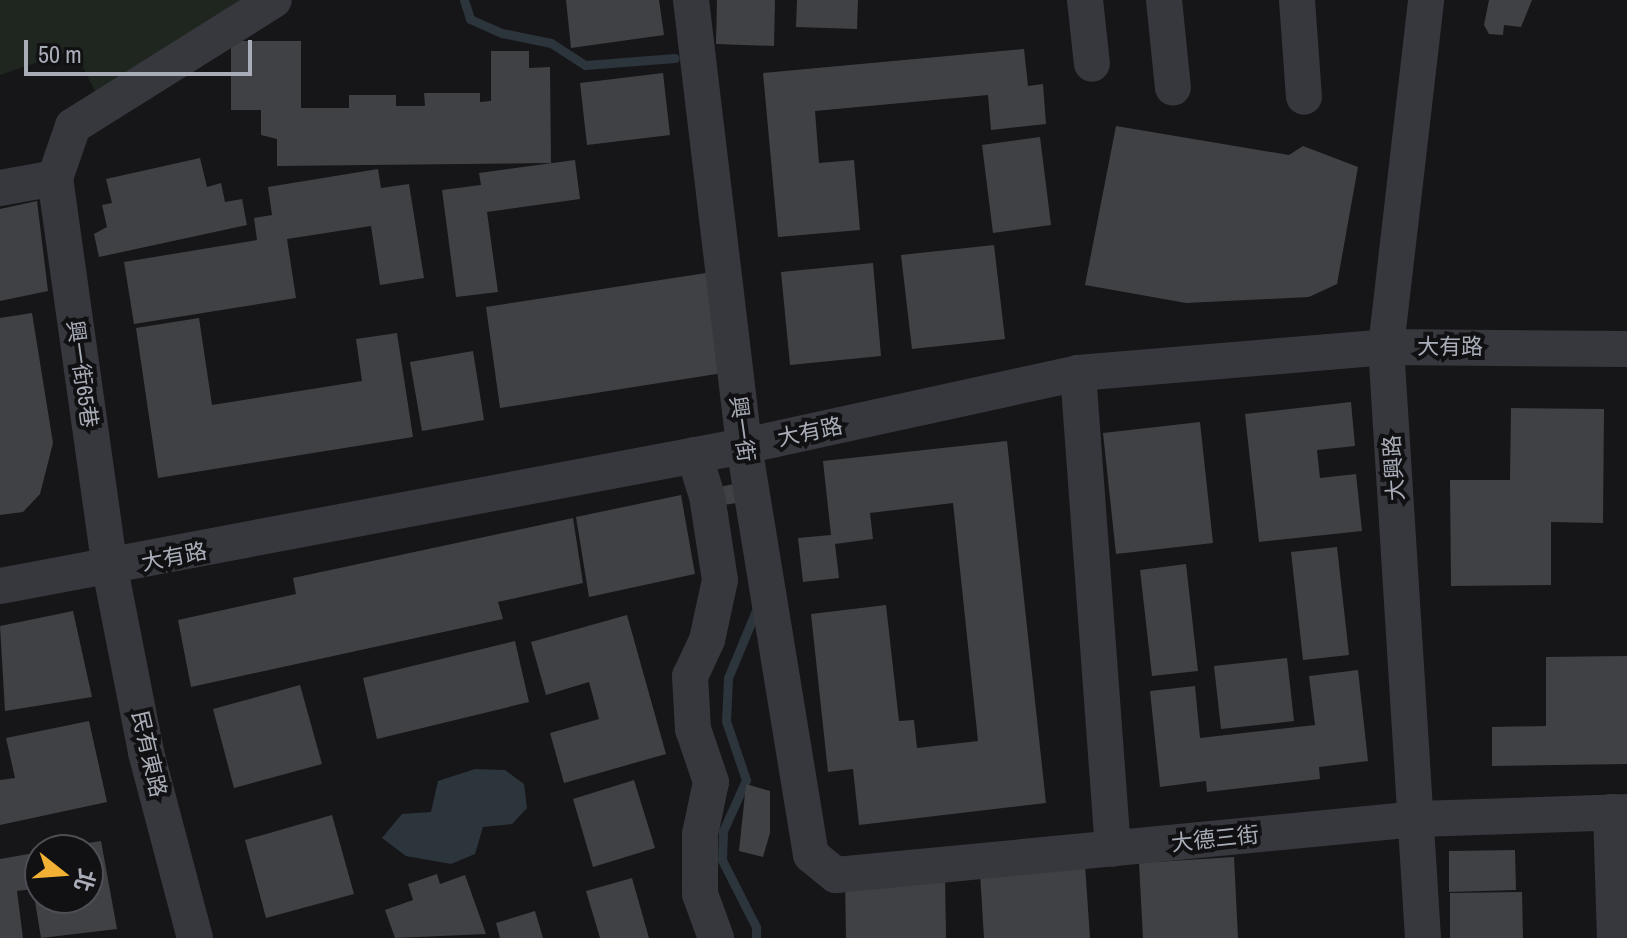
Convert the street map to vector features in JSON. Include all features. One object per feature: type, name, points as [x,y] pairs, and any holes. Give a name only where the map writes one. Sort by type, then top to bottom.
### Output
[{"type":"street","name":"興一街65巷","points":[[110,569],[55,178],[73,126],[274,0]]},
{"type":"street","name":"興一街","points":[[691,0],[744,446],[811,855]]},
{"type":"street","points":[[1085,0],[1092,64]]},
{"type":"street","points":[[1164,0],[1173,88]]},
{"type":"street","points":[[1297,0],[1304,97]]},
{"type":"street","name":"大興路","points":[[1423,938],[1418,819],[1386,347],[1426,0]]},
{"type":"street","points":[[0,188],[55,178]]},
{"type":"street","name":"大有路","points":[[0,586],[110,569],[744,446],[1078,373],[1386,347],[1627,349]]},
{"type":"street","points":[[1078,373],[1113,849]]},
{"type":"street","points":[[694,455],[707,496],[720,580],[707,640],[690,676],[693,729],[711,782],[700,834],[700,894],[716,938]]},
{"type":"street","name":"民有東路","points":[[110,569],[146,752],[195,938]]},
{"type":"street","points":[[1615,938],[1619,812]]},
{"type":"street","name":"大德三街","points":[[811,855],[836,875],[1418,819],[1619,812]]},
{"type":"shaded area","points":[[0,0],[248,0],[96,93],[74,50],[0,75]]},
{"type":"shaded area","points":[[475,769],[505,770],[524,784],[527,808],[512,824],[483,827],[475,854],[451,864],[406,856],[382,838],[402,814],[431,812],[438,781]]},
{"type":"building","points":[[566,0],[659,0],[664,35],[571,48]]},
{"type":"building","points":[[717,0],[775,0],[774,46],[716,44]]},
{"type":"building","points":[[797,0],[858,0],[857,29],[796,27]]},
{"type":"building","points":[[1489,0],[1532,0],[1521,27],[1504,25],[1503,35],[1489,34],[1484,25]]},
{"type":"building","points":[[231,41],[301,41],[301,108],[349,108],[349,95],[396,95],[396,106],[425,106],[424,93],[480,93],[480,102],[491,101],[491,51],[529,51],[529,68],[550,67],[551,163],[277,166],[277,139],[261,135],[261,110],[231,110]]},
{"type":"building","points":[[1024,49],[1028,86],[1043,84],[1046,124],[991,130],[988,95],[815,111],[819,163],[854,160],[860,230],[778,237],[763,73]]},
{"type":"building","points":[[663,73],[670,135],[587,145],[580,83]]},
{"type":"building","points":[[1116,126],[1289,155],[1303,146],[1358,167],[1337,284],[1309,297],[1186,303],[1085,285]]},
{"type":"building","points":[[1040,137],[1051,225],[993,233],[982,145]]},
{"type":"building","points":[[200,158],[207,187],[221,183],[225,202],[242,199],[247,225],[99,257],[94,234],[107,227],[102,205],[112,203],[106,179]]},
{"type":"building","points":[[575,160],[580,199],[487,212],[498,292],[456,297],[442,190],[481,185],[479,173]]},
{"type":"building","points":[[378,169],[381,188],[409,184],[424,278],[380,285],[371,226],[287,239],[296,298],[134,324],[124,262],[257,240],[254,218],[272,215],[268,187]]},
{"type":"building","points":[[37,201],[48,291],[0,301],[0,209]]},
{"type":"building","points":[[994,245],[1005,339],[912,349],[901,255]]},
{"type":"building","points":[[873,263],[881,356],[790,365],[781,272]]},
{"type":"building","points":[[706,273],[723,373],[500,408],[486,307]]},
{"type":"building","points":[[32,313],[53,443],[40,494],[23,512],[0,515],[0,318]]},
{"type":"building","points":[[199,318],[212,405],[362,381],[356,339],[397,333],[413,437],[158,478],[136,328]]},
{"type":"building","points":[[473,351],[484,420],[422,431],[410,362]]},
{"type":"building","points":[[1351,402],[1355,446],[1317,450],[1320,478],[1356,474],[1362,531],[1259,542],[1245,414]]},
{"type":"building","points":[[1511,408],[1604,409],[1603,523],[1551,522],[1551,585],[1451,586],[1450,480],[1510,480]]},
{"type":"building","points":[[1200,422],[1213,543],[1116,554],[1103,433]]},
{"type":"building","points":[[1007,441],[1046,803],[859,825],[853,769],[828,772],[811,614],[886,605],[899,721],[914,720],[917,748],[978,741],[953,503],[870,513],[873,539],[835,544],[839,578],[803,582],[798,538],[831,535],[823,461]]},
{"type":"building","points":[[738,483],[742,502],[718,506],[715,488]]},
{"type":"building","points":[[681,495],[695,574],[589,597],[576,517]]},
{"type":"building","points":[[573,518],[583,583],[498,602],[503,619],[191,687],[178,620],[296,594],[293,578]]},
{"type":"building","points":[[1337,547],[1349,655],[1303,660],[1291,552]]},
{"type":"building","points":[[1186,564],[1198,671],[1152,676],[1140,570]]},
{"type":"building","points":[[73,611],[92,697],[5,711],[0,626]]},
{"type":"building","points":[[627,615],[666,754],[564,783],[550,733],[599,719],[589,682],[546,695],[531,642]]},
{"type":"building","points":[[515,641],[529,702],[377,739],[363,678]]},
{"type":"building","points":[[1627,656],[1627,764],[1492,766],[1492,727],[1546,726],[1546,657]]},
{"type":"building","points":[[1287,658],[1294,721],[1221,729],[1214,666]]},
{"type":"building","points":[[1358,670],[1368,761],[1319,767],[1320,779],[1207,792],[1206,781],[1160,787],[1150,691],[1195,686],[1200,738],[1315,725],[1309,676]]},
{"type":"building","points":[[300,685],[322,764],[234,788],[213,709]]},
{"type":"building","points":[[89,721],[107,802],[0,825],[0,780],[15,778],[6,738]]},
{"type":"building","points":[[634,780],[655,848],[593,867],[573,799]]},
{"type":"building","points":[[746,784],[770,791],[770,833],[763,857],[739,851]]},
{"type":"building","points":[[332,815],[354,894],[266,918],[245,840]]},
{"type":"building","points":[[1515,850],[1516,890],[1449,892],[1449,851]]},
{"type":"building","points":[[24,855],[24,890],[17,891],[23,938],[0,938],[0,859]]},
{"type":"building","points":[[1234,857],[1238,938],[1143,938],[1139,863]]},
{"type":"building","points":[[104,858],[117,929],[41,938],[37,914],[104,914]]},
{"type":"building","points":[[1085,865],[1090,938],[984,938],[980,873]]},
{"type":"building","points":[[437,874],[440,884],[465,875],[486,934],[395,938],[385,910],[413,900],[408,884]]},
{"type":"building","points":[[945,874],[946,938],[846,938],[845,876]]},
{"type":"building","points":[[632,878],[649,938],[600,938],[586,891]]},
{"type":"building","points":[[1522,892],[1523,938],[1450,938],[1450,893]]},
{"type":"building","points":[[535,911],[543,938],[500,938],[496,923]]},
{"type":"waterway","points":[[464,0],[470,19],[502,33],[551,43],[585,65],[675,58]]},
{"type":"waterway","points":[[756,938],[756,927],[722,860],[723,831],[746,780],[726,721],[728,678],[757,608]]}]
